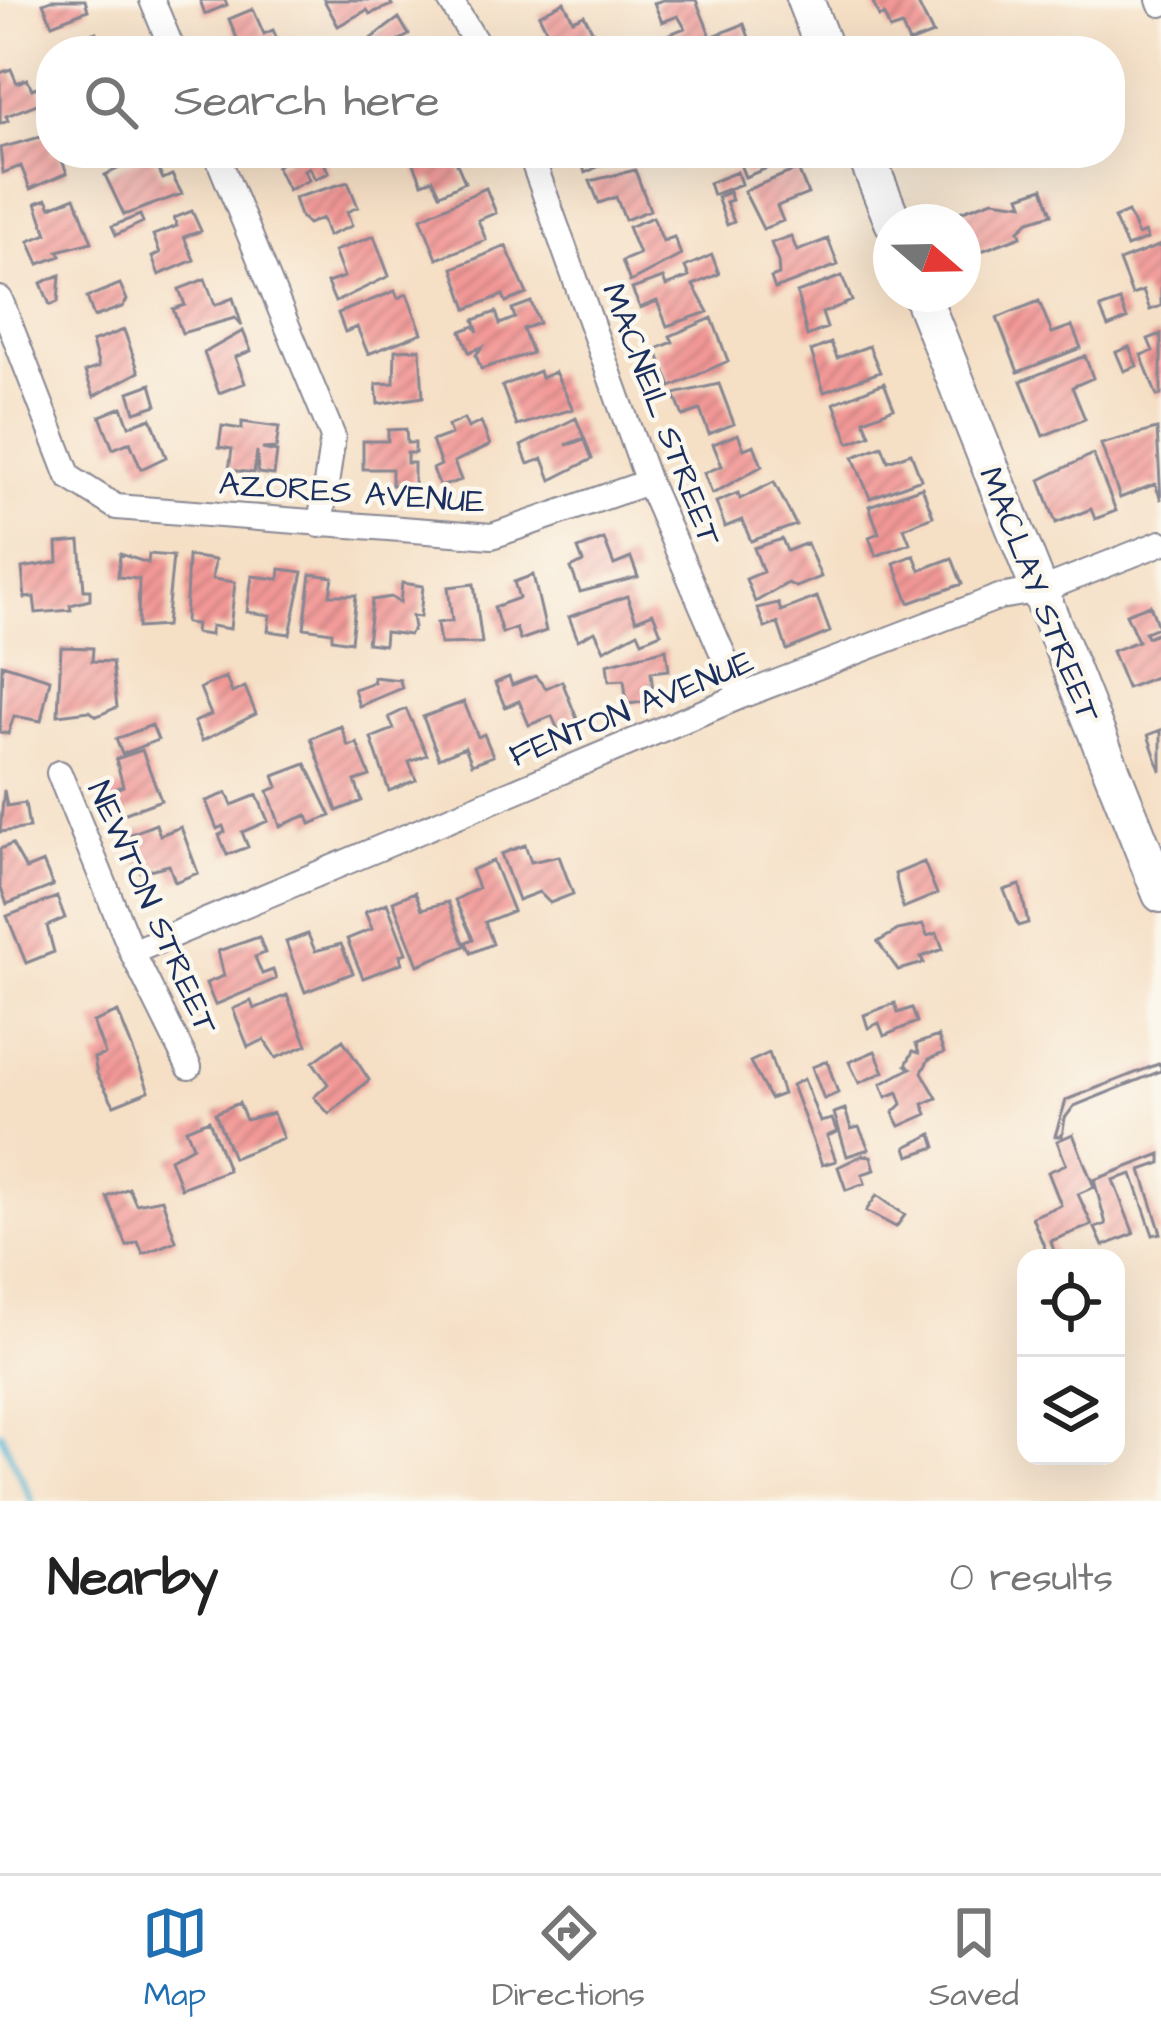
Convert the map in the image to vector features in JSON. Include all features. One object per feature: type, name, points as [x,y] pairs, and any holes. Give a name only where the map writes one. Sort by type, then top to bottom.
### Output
[{"type":"street","points":[[152,0],[167,36]]},
{"type":"street","points":[[450,0],[472,36]]},
{"type":"street","points":[[805,0],[819,36]]},
{"type":"street","points":[[222,168],[333,436],[320,525]]},
{"type":"street","name":"MACNEIL STREET","points":[[535,168],[648,482],[741,696]]},
{"type":"street","points":[[872,168],[886,204]]},
{"type":"street","name":"AZORES AVENUE","points":[[0,299],[69,477],[116,507],[492,536],[648,482]]},
{"type":"street","name":"MACLAY STREET","points":[[928,312],[1161,894]]},
{"type":"street","name":"FENTON AVENUE","points":[[132,952],[741,696],[999,597],[1042,590],[1161,543]]},
{"type":"street","name":"NEWTON STREET","points":[[59,773],[132,952],[189,1067]]},
{"type":"building","points":[[85,0],[88,10],[52,24],[43,3]]},
{"type":"building","points":[[200,0],[225,0],[227,5],[205,14]]},
{"type":"building","points":[[324,0],[389,0],[392,5],[370,14],[367,10],[338,26]]},
{"type":"building","points":[[696,0],[711,36],[667,36],[685,28],[678,16],[662,22],[654,3]]},
{"type":"building","points":[[872,0],[916,0],[933,34],[906,36],[902,26],[890,30],[884,15],[879,17]]},
{"type":"building","points":[[564,2],[573,20],[584,15],[594,34],[550,36],[539,15]]},
{"type":"building","points":[[253,9],[264,34],[273,30],[276,36],[236,36],[229,19]]},
{"type":"building","points":[[399,18],[409,35],[407,36],[374,36]]},
{"type":"building","points":[[744,24],[748,36],[714,36]]},
{"type":"building","points":[[11,69],[17,83],[27,79],[32,89],[36,87],[36,104],[6,116],[8,121],[0,124],[0,73]]},
{"type":"building","points":[[36,138],[36,168],[65,168],[67,173],[30,189],[21,166],[3,173],[0,148]]},
{"type":"building","points":[[120,168],[158,168],[163,179],[172,175],[182,194],[124,215],[105,175]]},
{"type":"building","points":[[277,168],[309,168],[304,170],[309,180],[288,190]]},
{"type":"building","points":[[309,168],[326,168],[329,173],[315,179]]},
{"type":"building","points":[[416,168],[459,168],[465,182],[440,194],[433,179],[422,183]]},
{"type":"building","points":[[741,168],[768,168],[745,177]]},
{"type":"building","points":[[798,169],[808,194],[777,206],[783,221],[763,229],[744,191]]},
{"type":"building","points":[[635,170],[650,210],[625,220],[616,197],[599,203],[590,181]]},
{"type":"building","points":[[737,172],[741,184],[713,195],[709,183]]},
{"type":"building","points":[[348,182],[358,207],[347,212],[352,226],[328,236],[322,218],[308,224],[300,216],[294,198]]},
{"type":"building","points":[[486,188],[496,213],[478,220],[486,240],[437,259],[421,218]]},
{"type":"building","points":[[1043,188],[1052,214],[1029,221],[1019,230],[1021,236],[981,251],[981,204],[993,200],[1023,204],[1020,196]]},
{"type":"building","points":[[729,192],[732,200],[726,202],[734,222],[727,225],[717,197]]},
{"type":"building","points":[[75,197],[92,242],[58,251],[61,256],[39,264],[29,241],[47,234],[36,203],[47,199],[51,207]]},
{"type":"building","points":[[192,211],[201,231],[184,237],[194,260],[159,275],[152,257],[160,253],[153,235],[177,226],[174,218]]},
{"type":"building","points":[[1128,212],[1138,235],[1145,232],[1147,239],[1127,247],[1114,218]]},
{"type":"building","points":[[140,215],[143,222],[116,235],[112,226]]},
{"type":"building","points":[[653,217],[663,241],[674,237],[681,255],[630,282],[622,261],[639,254],[628,227]]},
{"type":"building","points":[[374,236],[389,276],[335,302],[327,283],[344,277],[334,251]]},
{"type":"building","points":[[791,236],[797,251],[828,239],[838,265],[775,289],[771,278],[779,275],[778,262],[771,243]]},
{"type":"building","points":[[1161,245],[1161,306],[1150,310],[1143,291],[1132,295],[1119,261]]},
{"type":"building","points":[[506,246],[527,294],[506,302],[503,295],[467,309],[453,268]]},
{"type":"building","points":[[712,255],[719,274],[693,285],[708,312],[667,326],[657,301],[640,308],[632,289],[663,278],[666,286],[689,277],[685,267]]},
{"type":"building","points":[[60,275],[58,302],[50,305],[41,283]]},
{"type":"building","points":[[842,276],[852,301],[822,313],[827,328],[807,336],[797,293]]},
{"type":"building","points":[[205,279],[215,305],[233,298],[242,326],[235,318],[182,333],[173,309],[185,305],[179,289]]},
{"type":"building","points":[[120,284],[127,300],[122,307],[94,317],[87,297]]},
{"type":"building","points":[[395,291],[398,298],[407,294],[422,333],[368,354],[357,327],[345,332],[338,313]]},
{"type":"building","points":[[1039,301],[1052,333],[1072,326],[1081,348],[1018,372],[997,318]]},
{"type":"building","points":[[1120,301],[1127,319],[1108,327],[1100,308]]},
{"type":"building","points":[[531,302],[539,323],[523,329],[532,353],[481,369],[476,355],[482,347],[469,352],[461,331],[474,326],[478,332],[474,320],[496,312],[500,324],[515,318],[512,309]]},
{"type":"building","points":[[712,318],[728,361],[671,387],[656,349],[673,342],[670,336]]},
{"type":"building","points":[[124,330],[139,372],[94,396],[85,372],[99,367],[92,342]]},
{"type":"building","points":[[243,331],[251,351],[235,357],[245,383],[219,393],[204,353]]},
{"type":"building","points":[[1161,334],[1161,395],[1157,396],[1141,355],[1153,351],[1148,339]]},
{"type":"building","points":[[831,343],[837,358],[869,346],[880,372],[824,392],[811,351]]},
{"type":"building","points":[[1129,347],[1137,366],[1124,371],[1116,352]]},
{"type":"building","points":[[420,349],[423,397],[378,404],[376,384],[394,383],[395,350]]},
{"type":"building","points":[[1085,356],[1093,378],[1072,387],[1085,419],[1043,436],[1021,381]]},
{"type":"building","points":[[539,371],[541,378],[555,372],[573,409],[517,426],[502,386]]},
{"type":"building","points":[[884,383],[894,408],[864,420],[870,435],[849,443],[834,403]]},
{"type":"building","points":[[151,384],[157,405],[135,412],[129,392]]},
{"type":"building","points":[[719,384],[734,424],[709,434],[700,410],[683,416],[674,394]]},
{"type":"building","points":[[122,407],[129,426],[151,418],[166,457],[141,469],[130,442],[113,449],[100,416]]},
{"type":"building","points":[[576,418],[584,438],[566,445],[585,440],[592,459],[551,480],[543,459],[528,464],[521,446]]},
{"type":"building","points":[[464,419],[468,428],[481,422],[490,445],[454,462],[461,480],[440,487],[433,469],[441,465],[432,441],[451,434],[448,426]]},
{"type":"building","points":[[242,422],[279,427],[276,448],[262,449],[277,452],[274,475],[258,473],[257,451],[254,473],[229,470],[232,449],[219,447],[222,426],[242,429]]},
{"type":"building","points":[[406,429],[407,443],[415,443],[415,453],[407,453],[407,463],[414,463],[414,485],[392,485],[392,469],[363,469],[363,441],[388,441],[388,430]]},
{"type":"building","points":[[1157,429],[1161,500],[1155,484],[1120,498],[1101,444]]},
{"type":"building","points":[[738,434],[744,449],[754,445],[762,466],[712,494],[704,473],[722,466],[713,444]]},
{"type":"building","points":[[882,446],[888,461],[911,453],[921,479],[870,498],[853,457]]},
{"type":"building","points":[[1093,454],[1116,511],[1095,519],[1091,509],[1056,523],[1040,480]]},
{"type":"building","points":[[774,482],[796,525],[751,541],[742,520],[725,527],[716,502],[738,493],[740,499]]},
{"type":"building","points":[[922,487],[933,516],[904,528],[910,543],[876,556],[869,537],[879,533],[869,506]]},
{"type":"building","points":[[604,539],[614,565],[631,558],[638,577],[580,592],[571,568],[583,562],[578,549]]},
{"type":"building","points":[[782,539],[787,551],[807,543],[821,577],[796,587],[788,583],[755,602],[746,579],[763,572],[754,548]]},
{"type":"building","points":[[80,541],[84,590],[90,590],[90,600],[70,605],[71,610],[36,613],[34,597],[25,598],[22,568],[58,562],[57,543]]},
{"type":"building","points":[[120,554],[148,563],[149,554],[173,556],[166,626],[138,628],[139,579],[118,577]]},
{"type":"building","points":[[914,555],[920,570],[952,558],[962,584],[909,603],[894,563]]},
{"type":"building","points":[[188,556],[215,560],[212,579],[235,582],[230,629],[211,626],[210,635],[195,633],[196,624],[185,623]]},
{"type":"building","points":[[280,569],[303,572],[290,634],[268,631],[270,615],[247,612],[252,576],[279,579]]},
{"type":"building","points":[[311,574],[333,577],[330,595],[356,595],[351,642],[332,639],[332,632],[304,628]]},
{"type":"building","points":[[533,575],[546,631],[520,640],[516,628],[502,633],[494,607],[519,598],[514,582]]},
{"type":"building","points":[[402,583],[423,586],[420,617],[412,616],[414,628],[409,635],[385,632],[384,645],[367,643],[372,600],[391,597],[400,603]]},
{"type":"building","points":[[474,584],[482,643],[440,644],[437,623],[452,621],[448,587]]},
{"type":"building","points":[[627,596],[636,620],[653,613],[661,633],[642,641],[638,632],[604,650],[595,631],[578,640],[569,617]]},
{"type":"building","points":[[817,597],[830,632],[787,650],[778,623],[765,628],[757,608],[778,603],[781,611]]},
{"type":"building","points":[[1150,605],[1158,627],[1145,632],[1147,637],[1159,632],[1161,637],[1161,675],[1127,688],[1112,651],[1138,641],[1126,614]]},
{"type":"building","points":[[61,647],[93,648],[92,661],[112,662],[117,707],[97,716],[89,711],[58,715]]},
{"type":"building","points":[[666,649],[669,670],[651,672],[654,701],[627,704],[624,680],[609,681],[607,664]]},
{"type":"building","points":[[2,664],[50,679],[41,721],[14,716],[8,734],[0,732]]},
{"type":"building","points":[[535,676],[546,688],[562,681],[579,724],[559,732],[552,716],[529,725],[519,701],[505,707],[495,683],[509,677],[512,685]]},
{"type":"building","points":[[226,677],[232,693],[245,687],[256,714],[202,741],[194,722],[211,715],[200,688]]},
{"type":"building","points":[[373,677],[400,680],[402,688],[359,706],[354,689],[374,682]]},
{"type":"building","points":[[464,702],[478,737],[484,734],[493,756],[472,764],[465,747],[439,758],[423,717]]},
{"type":"building","points":[[406,709],[427,755],[409,762],[416,780],[389,791],[371,738],[394,729],[389,717]]},
{"type":"building","points":[[152,725],[158,740],[122,754],[116,739]]},
{"type":"building","points":[[341,726],[348,746],[357,743],[370,776],[355,781],[362,801],[337,811],[311,738]]},
{"type":"building","points":[[1161,730],[1161,770],[1160,770],[1148,735]]},
{"type":"building","points":[[142,750],[161,800],[115,817],[105,793],[123,786],[116,759]]},
{"type":"building","points":[[306,764],[331,816],[310,824],[307,815],[280,826],[268,791],[278,787],[274,776]]},
{"type":"building","points":[[4,790],[7,806],[25,803],[29,828],[0,832]]},
{"type":"building","points":[[227,793],[232,805],[257,795],[268,821],[242,832],[248,847],[227,855],[219,835],[225,832],[223,826],[217,829],[206,801]]},
{"type":"building","points":[[156,824],[160,835],[181,827],[198,873],[175,882],[169,865],[141,872],[128,835]]},
{"type":"building","points":[[12,844],[26,869],[43,862],[53,886],[7,904],[0,886],[0,849]]},
{"type":"building","points":[[525,845],[531,862],[559,856],[573,894],[550,903],[539,892],[518,900],[501,854]]},
{"type":"building","points":[[493,861],[513,911],[485,922],[493,944],[471,953],[466,942],[473,939],[455,900],[478,888],[471,870]]},
{"type":"building","points":[[924,862],[937,894],[903,908],[895,874]]},
{"type":"building","points":[[1020,885],[1028,923],[1018,926],[1004,890]]},
{"type":"building","points":[[415,892],[422,909],[448,902],[465,946],[418,965],[393,901]]},
{"type":"building","points":[[57,897],[65,918],[47,926],[54,952],[26,963],[7,916]]},
{"type":"building","points":[[387,903],[406,953],[400,955],[402,963],[363,978],[347,939],[372,929],[365,912]]},
{"type":"building","points":[[923,925],[927,936],[937,933],[943,949],[921,957],[924,963],[898,970],[878,942],[898,930]]},
{"type":"building","points":[[308,934],[315,951],[341,944],[353,973],[305,992],[286,942]]},
{"type":"building","points":[[259,937],[265,953],[255,957],[262,974],[273,970],[276,979],[215,1005],[206,983],[224,976],[218,951]]},
{"type":"building","points":[[287,995],[307,1045],[276,1058],[264,1040],[248,1047],[233,1009],[251,1001],[254,1009]]},
{"type":"building","points":[[895,1003],[898,1013],[912,1008],[917,1022],[884,1036],[879,1023],[868,1028],[864,1015]]},
{"type":"building","points":[[118,1012],[149,1091],[114,1105],[97,1074],[94,1058],[105,1054],[93,1022]]},
{"type":"building","points":[[938,1036],[944,1053],[929,1059],[922,1072],[937,1098],[923,1104],[927,1114],[900,1126],[893,1113],[902,1104],[898,1092],[886,1097],[881,1084],[911,1068],[906,1065],[913,1051],[919,1053],[916,1044]]},
{"type":"building","points":[[343,1040],[369,1080],[329,1114],[314,1097],[328,1084],[313,1062]]},
{"type":"building","points":[[875,1051],[884,1072],[859,1083],[849,1062]]},
{"type":"building","points":[[769,1053],[783,1094],[770,1099],[750,1062]]},
{"type":"building","points":[[827,1061],[838,1093],[824,1099],[812,1067]]},
{"type":"building","points":[[1161,1063],[1161,1071],[1074,1106],[1065,1118],[1062,1136],[1055,1136],[1066,1100]]},
{"type":"building","points":[[804,1079],[820,1122],[832,1119],[837,1132],[827,1136],[836,1161],[822,1165],[792,1085]]},
{"type":"building","points":[[239,1103],[246,1120],[273,1113],[283,1138],[233,1158],[215,1113]]},
{"type":"building","points":[[845,1109],[851,1129],[859,1127],[869,1149],[847,1156],[834,1113]]},
{"type":"building","points":[[209,1120],[228,1170],[181,1188],[170,1159],[193,1146],[186,1129]]},
{"type":"building","points":[[932,1134],[936,1147],[909,1156],[906,1147]]},
{"type":"building","points":[[1073,1134],[1094,1187],[1078,1194],[1092,1225],[1051,1241],[1053,1249],[1045,1249],[1032,1217],[1061,1205],[1048,1172],[1066,1164],[1057,1141]]},
{"type":"building","points":[[1161,1154],[1161,1163],[1141,1170],[1161,1233],[1153,1235],[1132,1174],[1113,1180],[1134,1234],[1103,1246],[1095,1228],[1106,1224],[1094,1180]]},
{"type":"building","points":[[871,1156],[875,1170],[862,1174],[865,1183],[846,1190],[838,1167]]},
{"type":"building","points":[[129,1188],[136,1204],[162,1199],[176,1241],[143,1254],[138,1242],[127,1246],[107,1197]]},
{"type":"building","points":[[877,1195],[905,1215],[896,1227],[866,1211]]},
{"type":"waterway","points":[[0,1432],[32,1501]]}]
